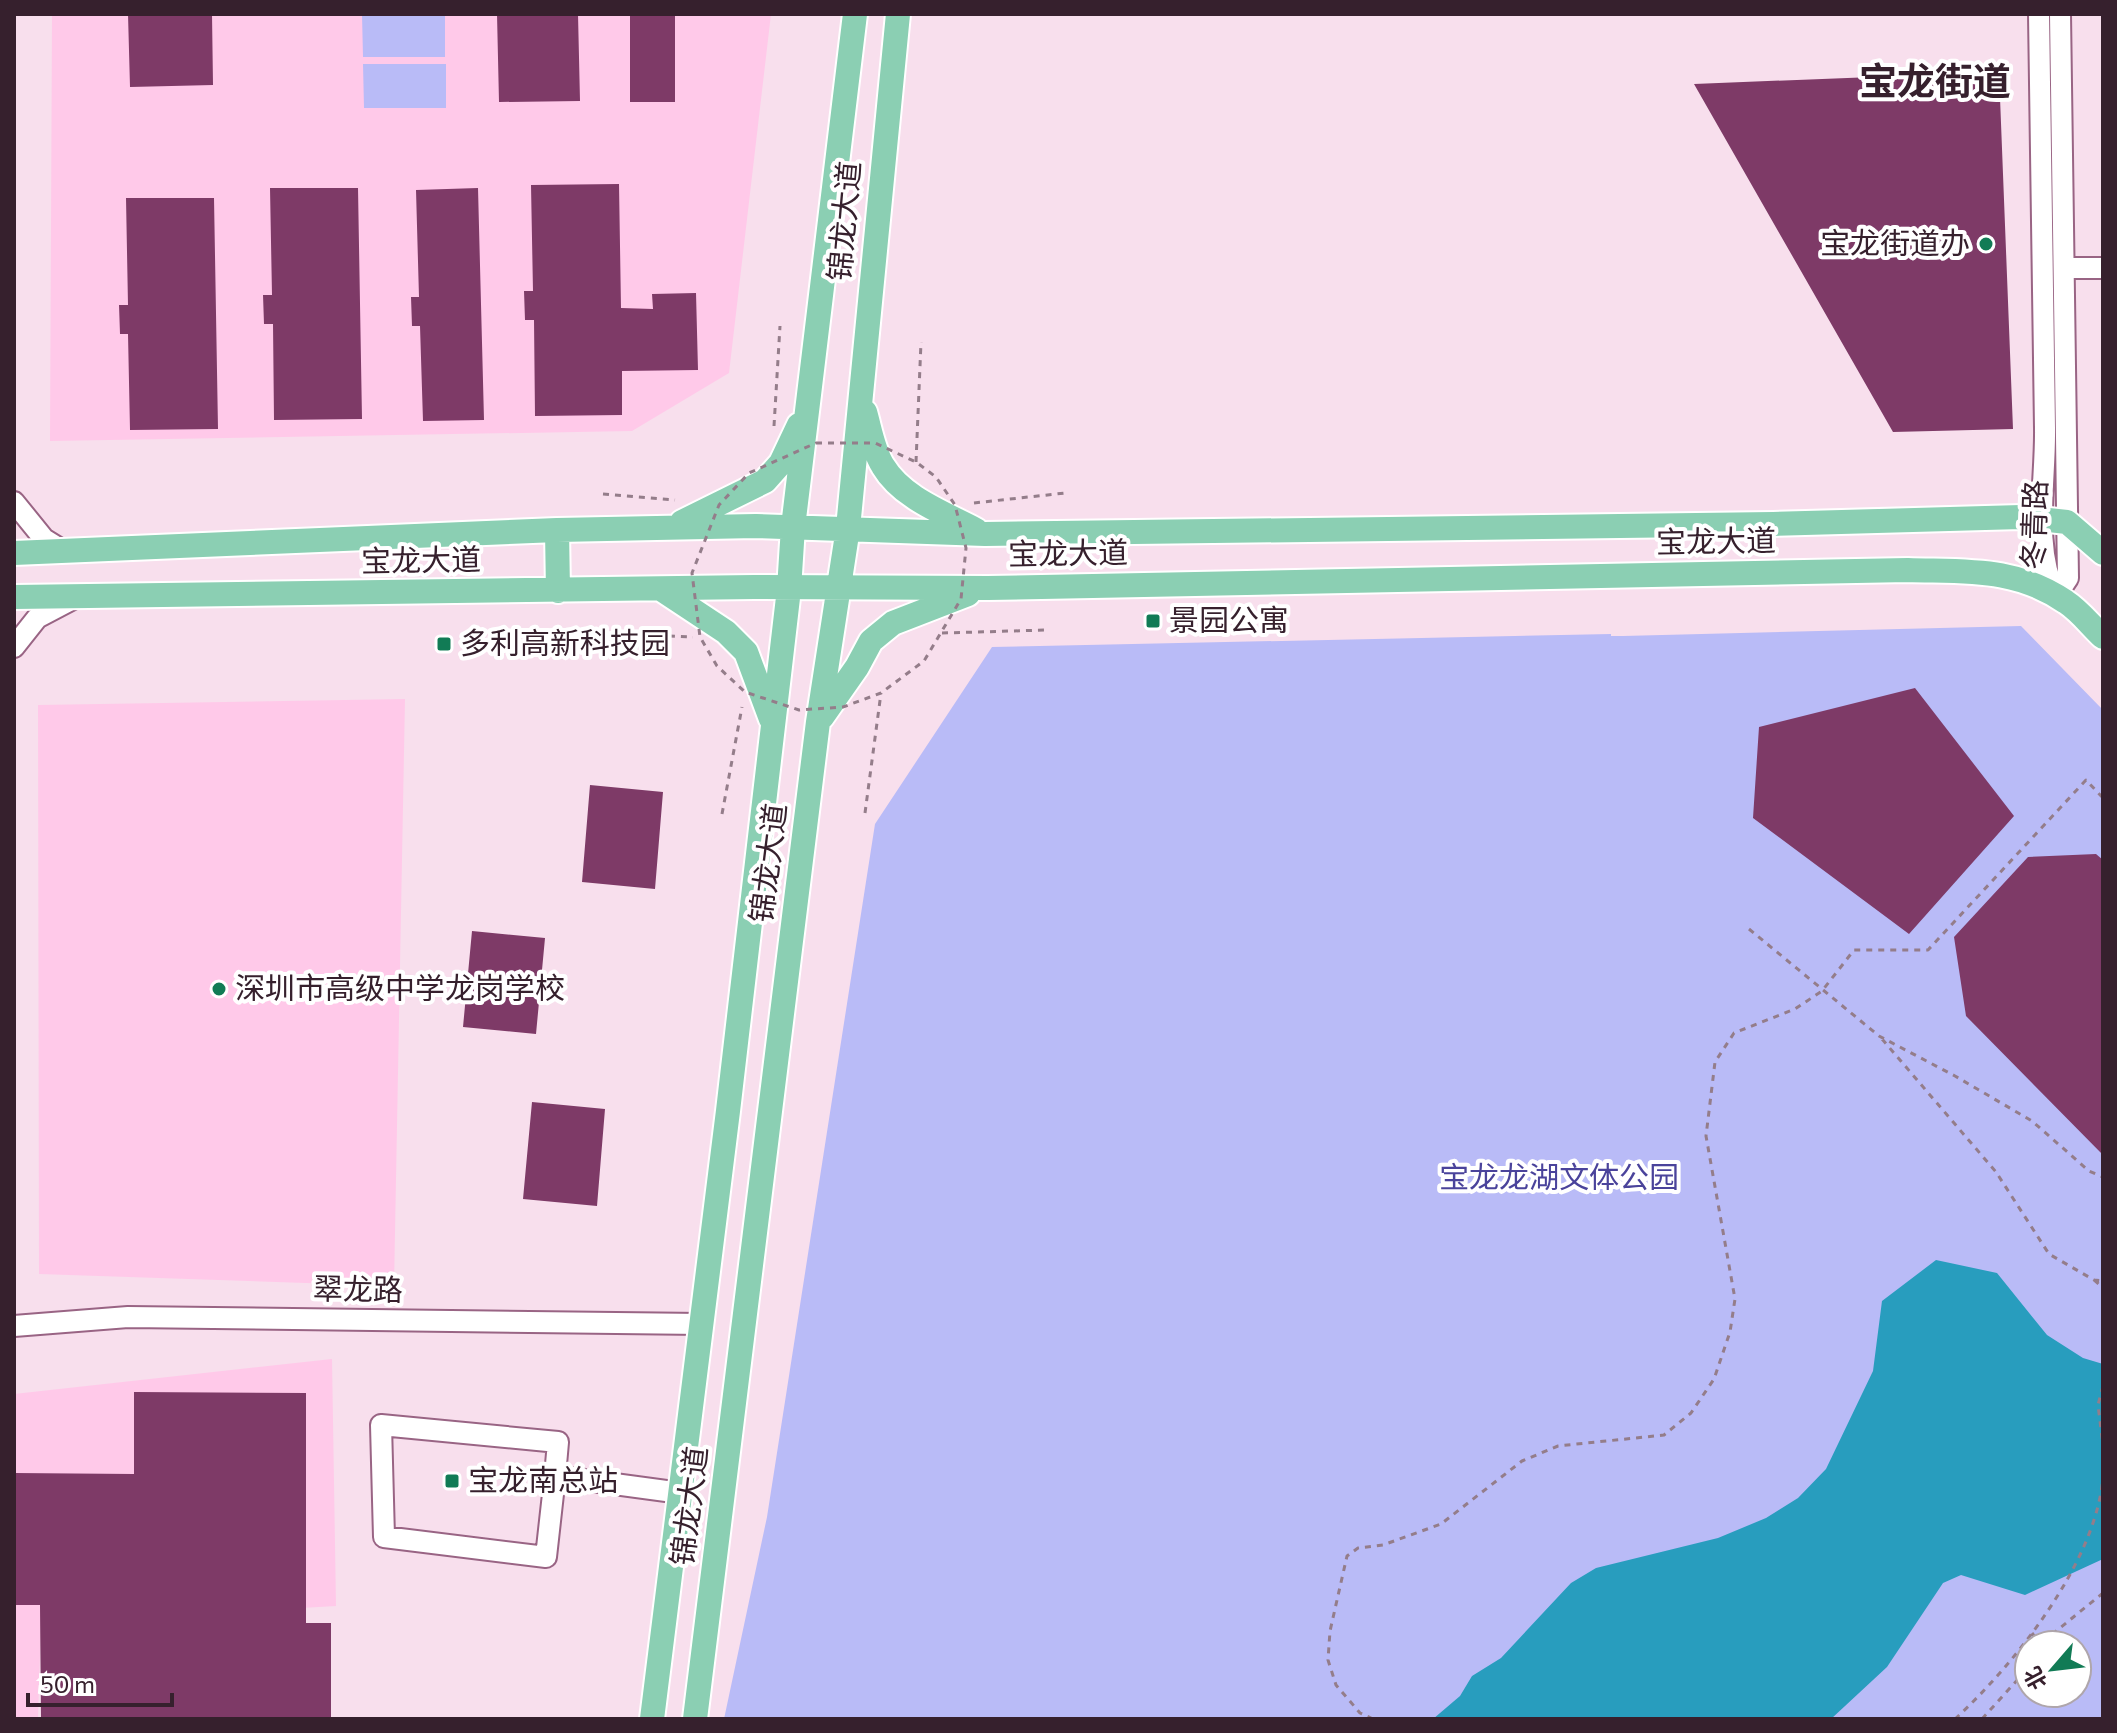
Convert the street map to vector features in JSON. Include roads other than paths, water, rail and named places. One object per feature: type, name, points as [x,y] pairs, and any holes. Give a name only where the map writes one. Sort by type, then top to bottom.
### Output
[{"type":"main road","name":"锦龙大道","points":[[652,1719],[702,1324],[855,14]]},
{"type":"main road","name":"锦龙大道","points":[[695,1719],[818,722],[848,528],[898,14]]},
{"type":"main road","points":[[861,395],[872,441],[882,466],[898,485],[926,504],[985,534]]},
{"type":"main road","points":[[668,528],[765,481],[781,463],[810,401]]},
{"type":"main road","points":[[2055,520],[2103,553]]},
{"type":"main road","name":"宝龙大道","points":[[14,553],[668,528],[848,528],[985,534],[2055,520]]},
{"type":"main road","points":[[557,530],[558,591]]},
{"type":"main road","name":"宝龙大道","points":[[14,597],[988,588],[1908,570],[1995,572],[2032,582],[2069,604],[2103,637]]},
{"type":"main road","points":[[818,722],[857,667],[871,641],[893,623],[988,588]]},
{"type":"main road","points":[[661,589],[726,632],[746,652],[773,723]]},
{"type":"street","name":"冬青路","points":[[2039,14],[2045,400],[2055,520]]},
{"type":"street","name":"冬青路","points":[[2056,596],[2048,579],[2066,399],[2060,14]]},
{"type":"street","points":[[2040,66],[2061,64]]},
{"type":"street","points":[[2064,268],[2103,268]]},
{"type":"street","points":[[2045,400],[2066,399]]},
{"type":"street","points":[[14,502],[44,539],[65,552]]},
{"type":"street","points":[[14,647],[37,618],[80,596]]},
{"type":"street","name":"翠龙路","points":[[14,1326],[128,1317],[702,1324]]},
{"type":"street","points":[[381,1425],[558,1442],[555,1476],[546,1557],[384,1537],[381,1425]]},
{"type":"street","points":[[555,1476],[681,1493]]},
{"type":"place","name":"宝龙街道办","points":[[1986,244]]},
{"type":"place","name":"景园公寓","points":[[1153,621]]},
{"type":"place","name":"多利高新科技园","points":[[444,644]]},
{"type":"place","name":"深圳市高级中学龙岗学校","points":[[219,989]]},
{"type":"place","name":"宝龙南总站","points":[[452,1481]]},
{"type":"district","name":"宝龙街道","points":[[1935,82]]},
{"type":"park label","name":"宝龙龙湖文体公园","points":[[1559,1178]]}]
